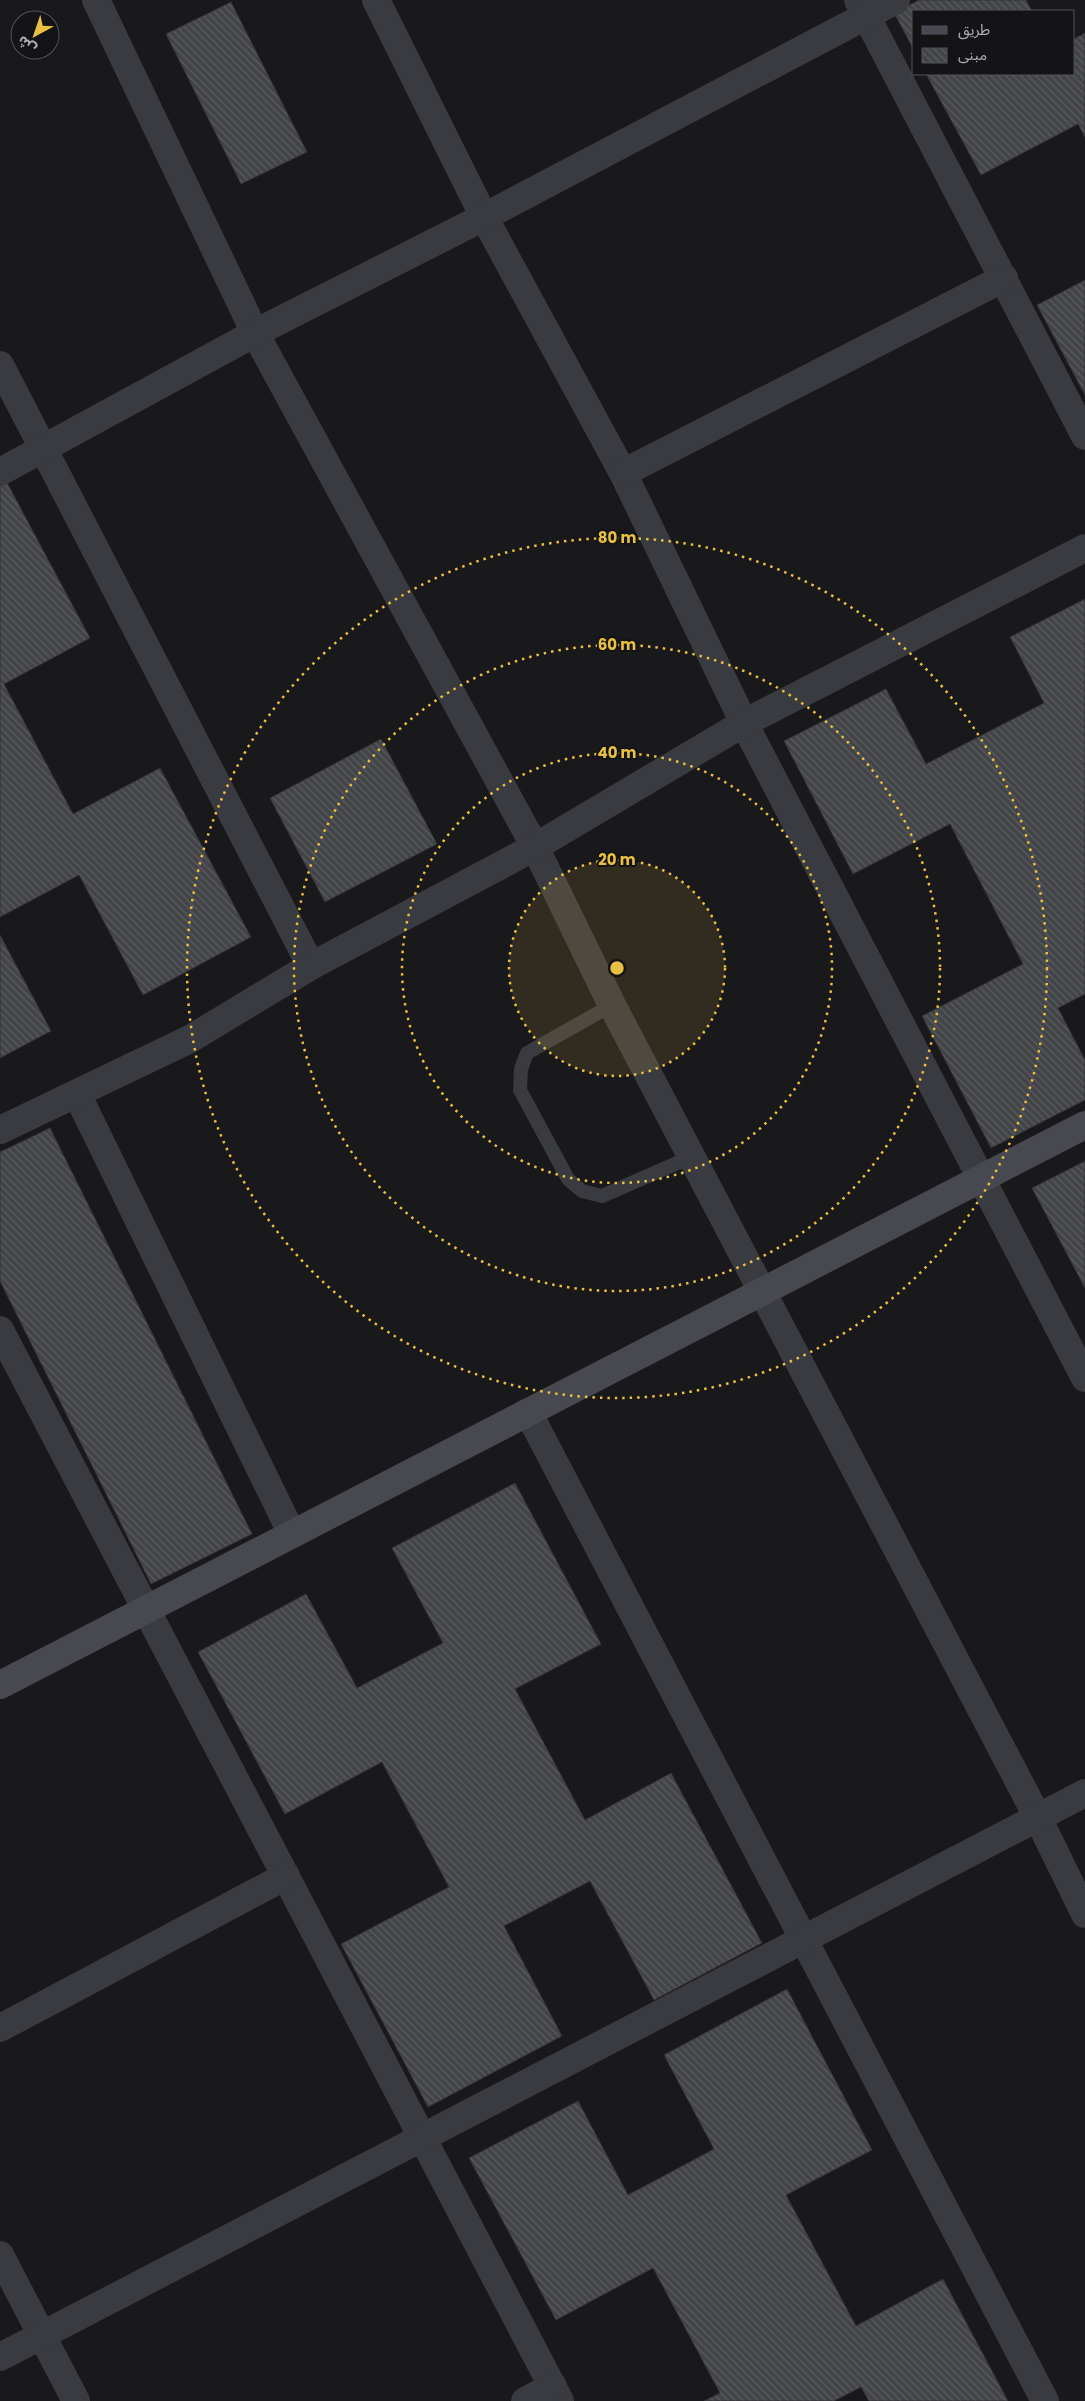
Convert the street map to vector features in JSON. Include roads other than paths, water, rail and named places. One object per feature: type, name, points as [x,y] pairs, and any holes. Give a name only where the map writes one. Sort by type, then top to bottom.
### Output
[{"type":"street","points":[[96,0],[255,333],[535,847],[612,1005],[1038,1818],[1085,1914]]},
{"type":"street","points":[[376,0],[484,217],[623,473],[744,723],[1085,1378]]},
{"type":"street","points":[[0,472],[255,333],[484,217],[862,8],[896,0]]},
{"type":"street","points":[[862,8],[1085,436]]},
{"type":"street","points":[[623,473],[1004,278]]},
{"type":"street","points":[[0,365],[311,966]]},
{"type":"street","points":[[0,1130],[190,1039],[311,966],[535,847],[744,723],[1085,548]]},
{"type":"street","points":[[77,1094],[292,1534]]},
{"type":"street","points":[[0,1685],[528,1412],[763,1293],[1085,1124]]},
{"type":"street","points":[[0,1330],[556,2393],[525,2401]]},
{"type":"street","points":[[528,1412],[1045,2401]]},
{"type":"street","points":[[0,2357],[1085,1794]]},
{"type":"street","points":[[0,2028],[286,1876]]},
{"type":"street","points":[[0,2255],[76,2401]]},
{"type":"lane","points":[[612,1005],[527,1053],[521,1069],[520,1090],[568,1179],[582,1191],[602,1196],[691,1157]]}]
